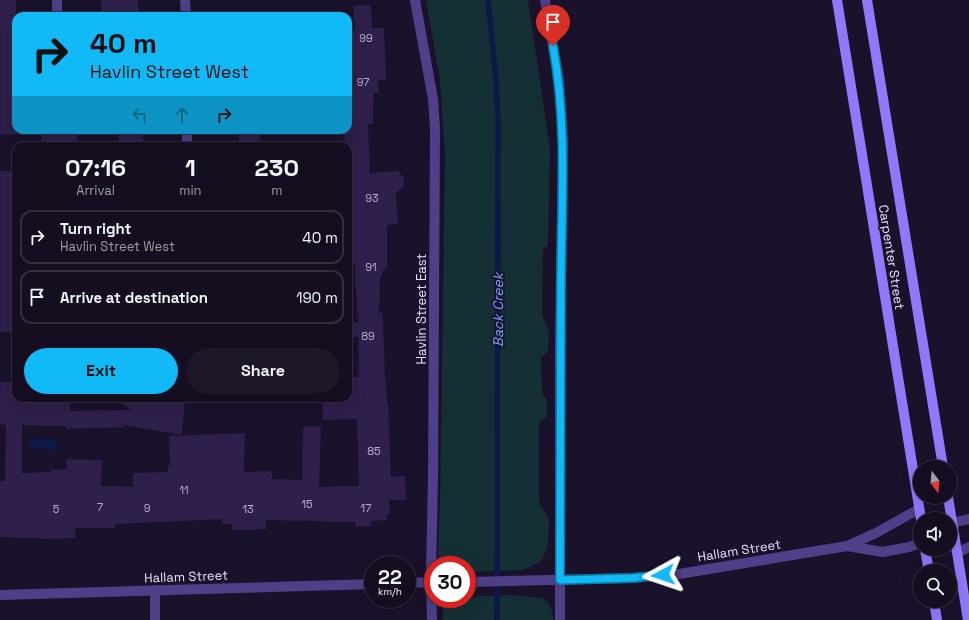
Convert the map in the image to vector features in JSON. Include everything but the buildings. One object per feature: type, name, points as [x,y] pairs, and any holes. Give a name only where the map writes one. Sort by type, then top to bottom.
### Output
[{"type":"street","points":[[57,0],[57,12]]},
{"type":"street","points":[[185,0],[186,12]]},
{"type":"street","name":"Havlin Street East","points":[[415,0],[433,99],[435,128],[432,556]]},
{"type":"street","points":[[545,0],[559,81],[563,141],[560,339],[560,620]]},
{"type":"street","name":"Carpenter Street","points":[[837,0],[920,512]]},
{"type":"street","name":"Carpenter Street","points":[[867,0],[942,460]]},
{"type":"street","name":"Hallam Street","points":[[476,581],[632,578],[679,574],[847,546],[913,517]]},
{"type":"street","points":[[957,522],[969,519]]},
{"type":"street","name":"Hallam Street","points":[[847,546],[883,552],[913,546]]},
{"type":"street","points":[[968,620],[957,554],[969,547]]},
{"type":"street","name":"Hallam Street","points":[[0,595],[364,584]]},
{"type":"street","points":[[155,590],[155,620]]},
{"type":"street","name":"Havlin Street East","points":[[432,608],[432,620]]},
{"type":"street","points":[[935,608],[937,620]]},
{"type":"green space","points":[[426,0],[528,0],[550,148],[548,245],[543,249],[542,315],[549,332],[548,352],[541,358],[542,393],[547,401],[547,417],[539,423],[539,502],[549,519],[548,544],[543,558],[538,563],[523,570],[476,572],[476,556],[438,555],[445,155],[440,80]]},
{"type":"green space","points":[[511,595],[543,598],[548,602],[551,608],[553,620],[443,620],[443,609],[476,608],[476,597]]},
{"type":"shaded area","points":[[33,439],[54,439],[57,448],[54,451],[44,448],[32,450],[30,447],[30,441]]},
{"type":"waterway","name":"Back Creek","points":[[488,0],[496,80],[498,118],[497,620]]},
{"type":"route","points":[[553,46],[559,81],[563,141],[560,339],[560,580],[632,578],[663,575]]}]
